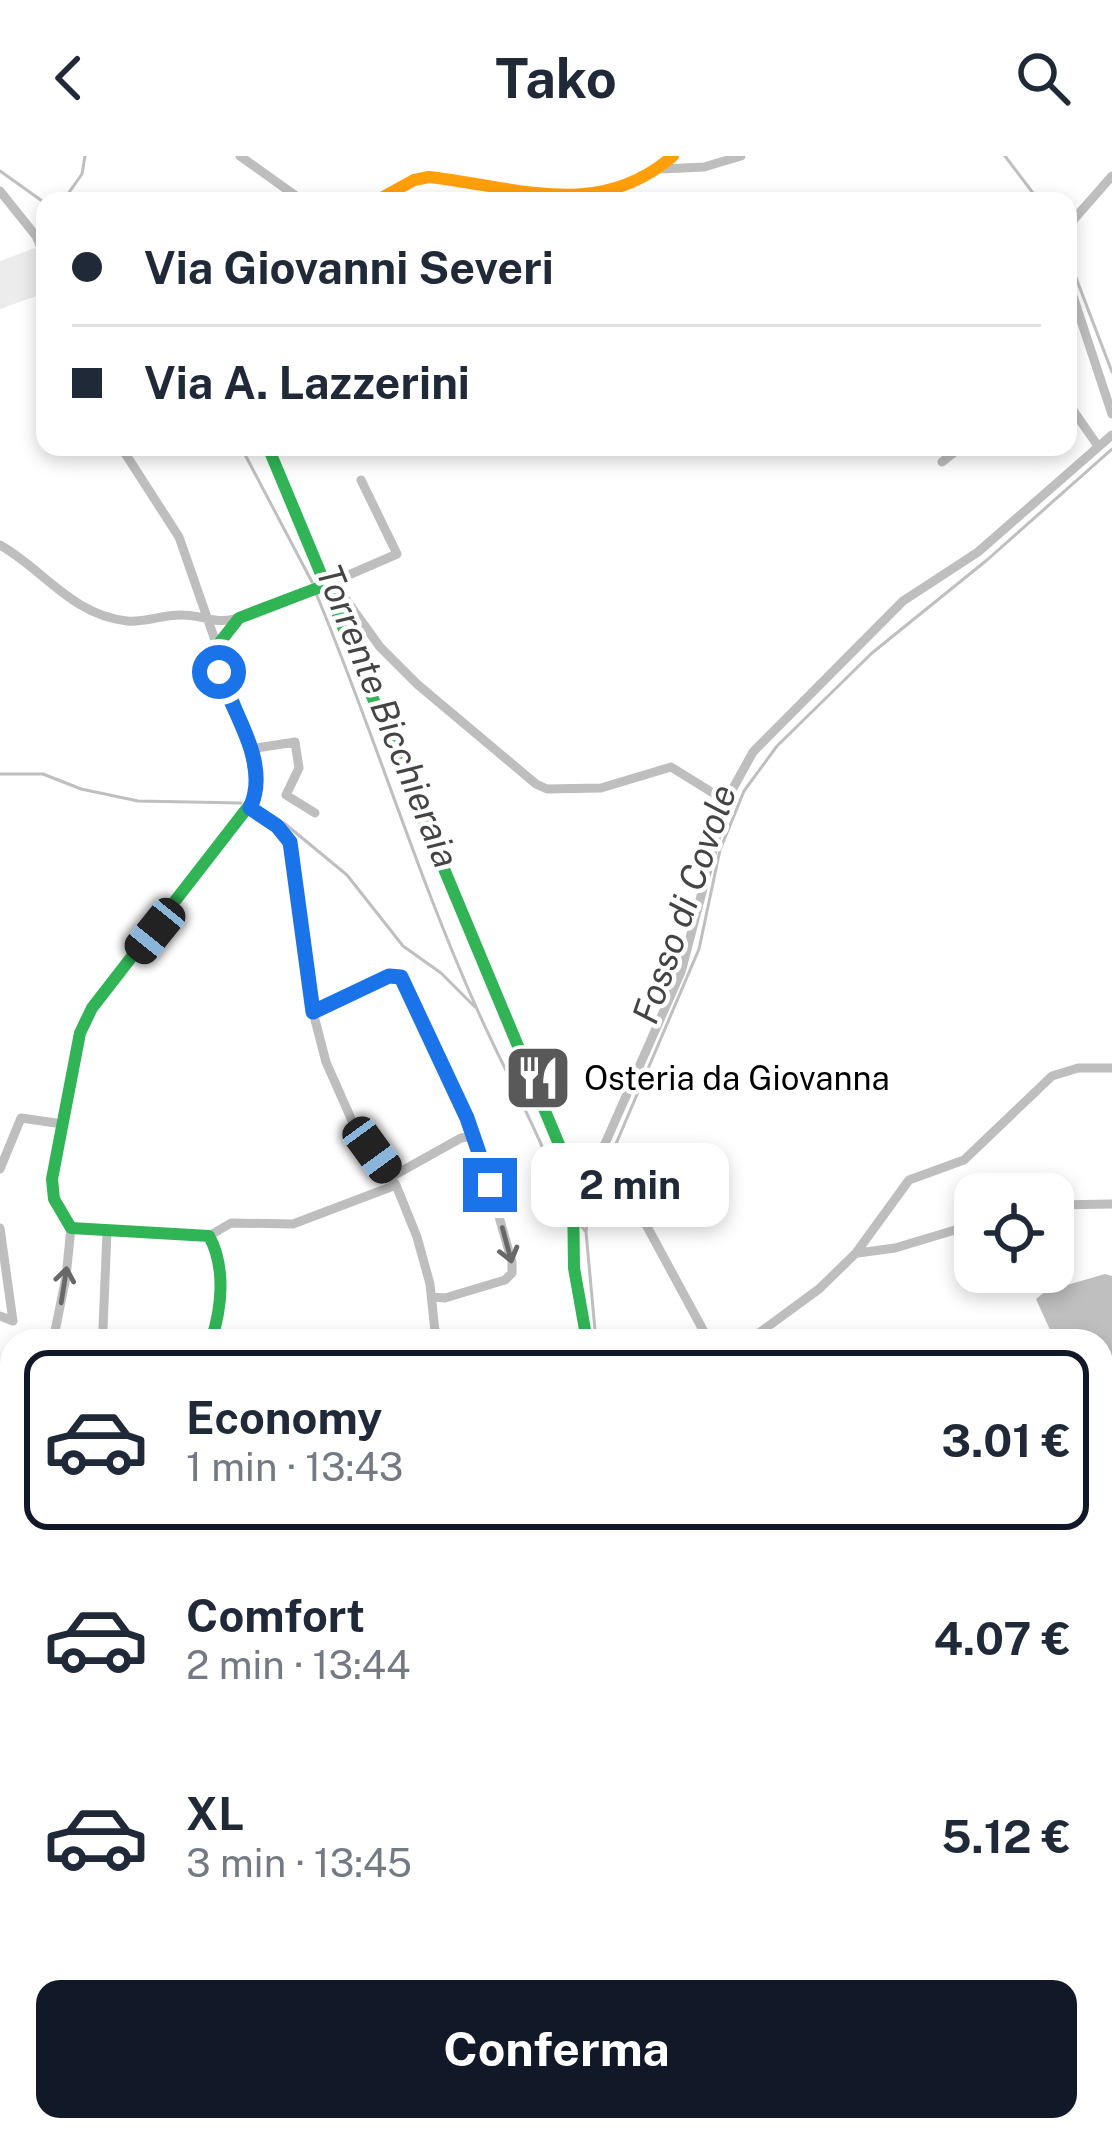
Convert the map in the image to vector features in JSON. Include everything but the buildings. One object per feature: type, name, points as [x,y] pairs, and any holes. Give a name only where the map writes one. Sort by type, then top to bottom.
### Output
[{"type":"main road","points":[[611,192],[662,169],[673,156]]},
{"type":"main road","points":[[392,192],[429,177],[549,192]]},
{"type":"main road","points":[[271,456],[319,587],[568,1166],[574,1268],[585,1329]]},
{"type":"main road","points":[[214,1329],[218,1256],[208,1236],[71,1228],[52,1191],[80,1034],[92,1008],[250,808],[257,786],[250,749],[219,672],[217,646],[239,618],[319,587]]},
{"type":"street","points":[[240,156],[290,192]]},
{"type":"street","points":[[662,169],[704,167],[741,156]]},
{"type":"street","points":[[1077,216],[1112,176]]},
{"type":"street","points":[[0,191],[36,238]]},
{"type":"street","points":[[1077,308],[1112,414]]},
{"type":"street","points":[[1077,416],[1098,446]]},
{"type":"street","points":[[573,1203],[594,1175],[681,972],[726,801],[754,752],[903,601],[978,552],[1112,434]]},
{"type":"street","points":[[127,456],[179,537],[217,646]]},
{"type":"street","points":[[942,462],[950,456]]},
{"type":"street","points":[[319,587],[397,554],[361,480]]},
{"type":"street","points":[[0,544],[82,608],[126,621],[190,614],[209,622],[239,618]]},
{"type":"street","points":[[319,587],[344,597],[380,647],[417,684],[536,784],[547,789],[601,788],[671,767],[726,801]]},
{"type":"street","points":[[250,749],[295,742],[299,768],[286,795],[315,813]]},
{"type":"street","points":[[250,808],[277,826],[290,842],[313,1012],[339,1095],[394,1181],[417,1237],[435,1329]]},
{"type":"street","points":[[313,1012],[389,976],[401,977],[467,1118],[512,1273],[505,1280],[432,1298]]},
{"type":"street","points":[[764,1329],[819,1289],[856,1253],[909,1180],[964,1160],[1052,1076],[1078,1068],[1112,1068]]},
{"type":"street","points":[[0,1168],[21,1118],[63,1124]]},
{"type":"street","points":[[208,1236],[231,1223],[293,1224],[394,1181],[461,1138],[472,1136]]},
{"type":"street","points":[[594,1175],[610,1182],[637,1208],[703,1329]]},
{"type":"street","points":[[1074,1205],[1112,1204]]},
{"type":"street","points":[[0,1228],[13,1321],[0,1316]]},
{"type":"street","points":[[55,1329],[71,1228]]},
{"type":"street","points":[[856,1253],[896,1248],[954,1230]]},
{"type":"street","points":[[103,1328],[106,1232]]},
{"type":"shaded area","points":[[35,248],[36,296],[0,309],[0,261]]},
{"type":"shaded area","points":[[1112,1276],[1112,1329],[1050,1329],[1036,1299],[1044,1293],[1074,1293],[1074,1283]]},
{"type":"waterway","points":[[69,192],[82,174],[85,156]]},
{"type":"waterway","points":[[1005,156],[1032,192]]},
{"type":"waterway","name":"Torrente Bicchieraia","points":[[0,171],[36,197]]},
{"type":"waterway","points":[[1077,281],[1112,372]]},
{"type":"waterway","name":"Fosso di Covole","points":[[586,1232],[604,1172],[699,949],[720,850],[744,791],[777,746],[872,653],[987,560],[1112,449]]},
{"type":"waterway","name":"Torrente Bicchieraia","points":[[246,456],[312,582]]},
{"type":"waterway","name":"Torrente Bicchieraia","points":[[315,591],[455,958],[566,1210]]},
{"type":"waterway","points":[[0,774],[43,774],[81,789],[138,801],[241,803]]},
{"type":"waterway","points":[[284,823],[347,875],[403,946],[441,973],[475,1007]]},
{"type":"waterway","points":[[577,1221],[586,1232],[595,1329]]},
{"type":"traffic: fast","points":[[272,456],[568,1166],[573,1189],[574,1268],[585,1329]]},
{"type":"traffic: fast","points":[[214,1329],[220,1288],[218,1261],[209,1236],[71,1228],[54,1199],[52,1179],[80,1033],[92,1008],[255,798],[252,758],[217,646],[239,618],[328,584]]},
{"type":"traffic: slow","points":[[596,192],[645,176],[673,156]]},
{"type":"traffic: slow","points":[[392,192],[429,177],[526,192]]},
{"type":"place","name":"Osteria da Giovanna","points":[[538,1078]]},
{"type":"route","points":[[219,672],[254,761],[257,786],[250,808],[277,826],[290,842],[313,1012],[389,976],[401,977],[467,1118],[490,1185]]}]
